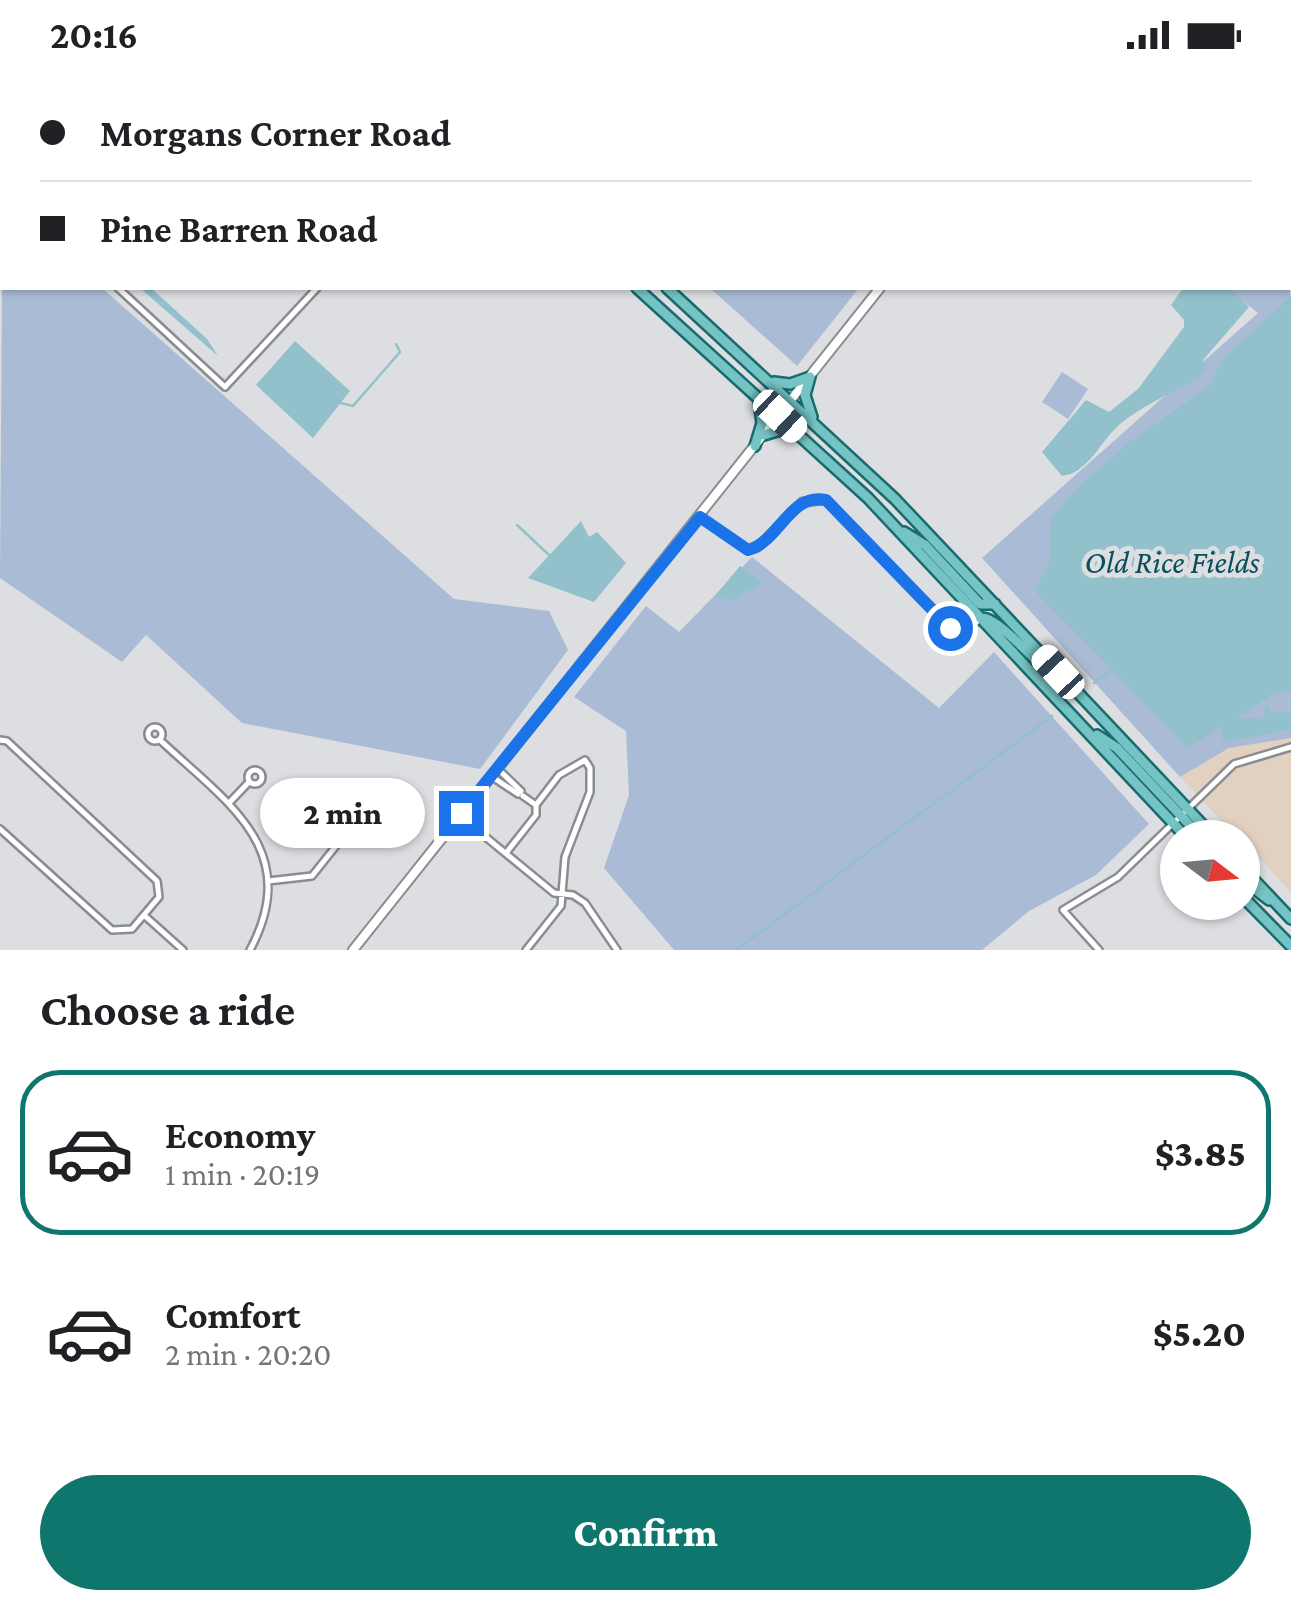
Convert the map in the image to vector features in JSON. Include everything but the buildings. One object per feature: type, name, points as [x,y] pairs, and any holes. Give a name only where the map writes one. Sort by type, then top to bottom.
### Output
[{"type":"main road","points":[[640,290],[893,525],[1080,722],[1117,748],[1185,820]]},
{"type":"main road","points":[[669,290],[814,421],[994,604],[1080,694],[1188,820]]},
{"type":"main road","points":[[353,950],[878,290]]},
{"type":"main road","points":[[771,382],[790,384],[810,376]]},
{"type":"main road","points":[[810,376],[805,396],[814,421]]},
{"type":"main road","points":[[755,394],[763,414],[755,446]]},
{"type":"main road","points":[[764,436],[784,430],[800,435]]},
{"type":"main road","points":[[893,525],[925,545],[980,604],[994,604]]},
{"type":"main road","points":[[981,618],[995,619],[1049,677],[1080,694]]},
{"type":"main road","points":[[1179,814],[1181,820]]},
{"type":"main road","points":[[1260,886],[1291,919]]},
{"type":"main road","points":[[1260,892],[1280,907]]},
{"type":"main road","points":[[1260,914],[1291,946]]},
{"type":"street","points":[[120,290],[225,387],[315,290]]},
{"type":"street","points":[[700,517],[748,550],[758,547],[802,502],[814,497],[826,500],[950,628],[959,634],[981,618]]},
{"type":"street","points":[[0,740],[8,741],[157,880],[159,897],[132,929],[112,930],[0,829]]},
{"type":"street","points":[[160,740],[229,802],[254,832],[268,882],[262,924],[250,950]]},
{"type":"street","points":[[1099,950],[1063,910],[1110,883],[1234,764],[1291,747]]},
{"type":"street","points":[[506,854],[535,817],[536,805],[559,776],[585,760],[590,768],[590,795],[564,857],[560,906],[526,950]]},
{"type":"street","points":[[494,772],[536,805]]},
{"type":"street","points":[[229,802],[249,782]]},
{"type":"street","points":[[268,882],[312,876],[371,802]]},
{"type":"street","points":[[482,834],[554,894],[572,894],[587,904],[617,950]]},
{"type":"street","points":[[145,916],[183,950]]},
{"type":"shaded area","points":[[2,290],[104,290],[454,599],[549,611],[568,650],[480,769],[242,723],[146,635],[122,662],[0,578]]},
{"type":"shaded area","points":[[712,290],[857,290],[797,366]]},
{"type":"shaded area","name":"Old Rice Fields","points":[[1229,290],[1290,290],[1291,738],[1229,748],[1180,777],[982,558],[1258,313]]},
{"type":"shaded area","points":[[1062,372],[1088,389],[1068,419],[1042,402]]},
{"type":"shaded area","points":[[752,557],[939,708],[994,652],[1149,824],[1096,875],[1029,911],[982,950],[674,950],[604,868],[629,795],[626,731],[574,697],[646,606],[679,632]]},
{"type":"shaded area","points":[[1291,738],[1291,893],[1260,858],[1260,820],[1221,820],[1180,777],[1229,748]]},
{"type":"water","points":[[142,290],[153,290],[207,339],[218,356]]},
{"type":"water","points":[[1182,290],[1232,290],[1249,307],[1203,360],[1206,368],[1199,379],[1125,420],[1086,463],[1062,476],[1042,452],[1086,400],[1109,412],[1138,389],[1184,327],[1184,320],[1171,305]]},
{"type":"water","name":"Old Rice Fields","points":[[1291,296],[1291,690],[1275,693],[1235,718],[1264,719],[1264,706],[1269,706],[1270,713],[1291,712],[1291,729],[1223,742],[1222,726],[1188,748],[1035,591],[1049,561],[1051,518],[1080,485],[1130,442],[1208,387],[1223,359]]},
{"type":"water","points":[[295,341],[350,391],[313,438],[256,385]]},
{"type":"water","points":[[581,521],[589,537],[597,532],[626,563],[594,602],[528,578]]},
{"type":"water","points":[[740,566],[763,583],[731,600],[714,597]]},
{"type":"waterway","points":[[341,403],[353,406],[400,352],[396,344]]},
{"type":"waterway","points":[[517,525],[549,555]]},
{"type":"waterway","points":[[1094,683],[1112,669]]},
{"type":"waterway","points":[[736,950],[1052,716]]},
{"type":"route","points":[[461,813],[700,517],[738,547],[748,550],[758,547],[802,502],[814,497],[826,500],[950,628]]}]
